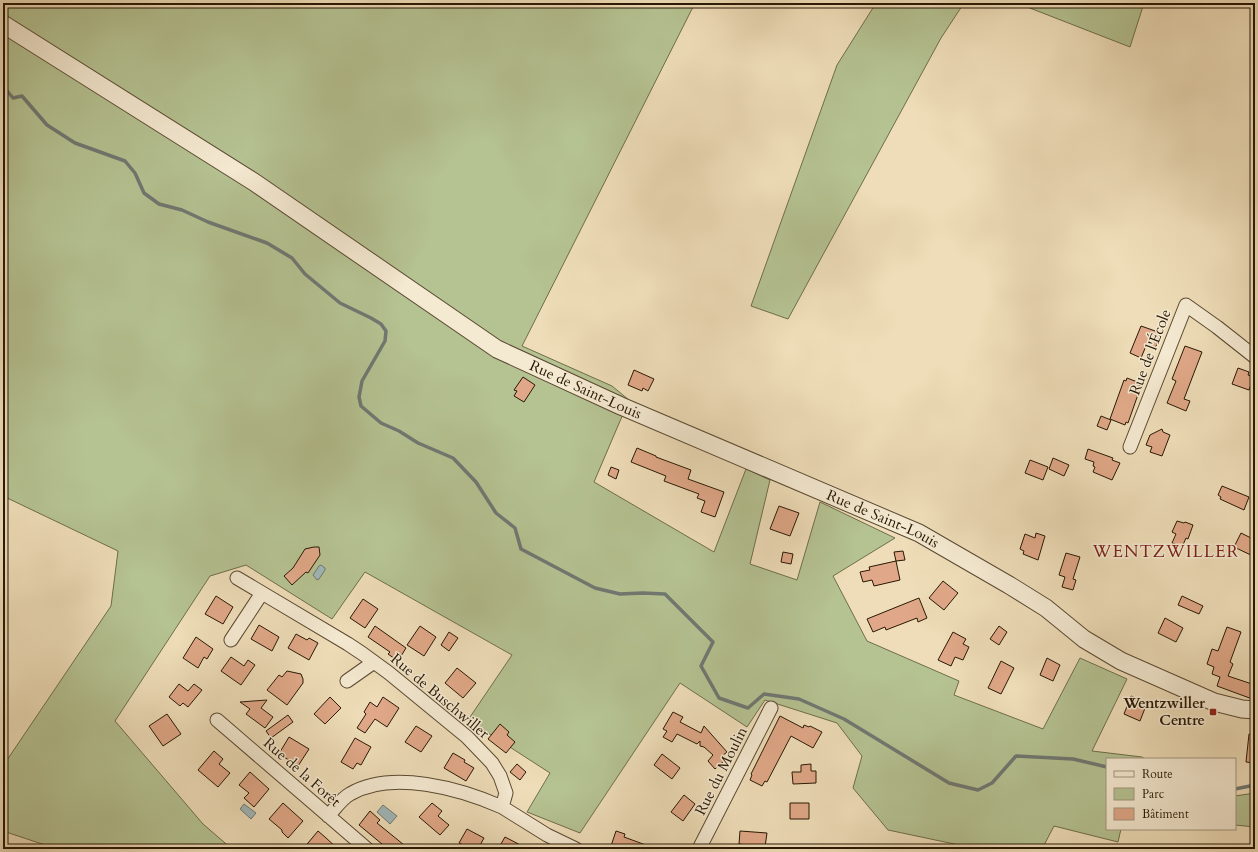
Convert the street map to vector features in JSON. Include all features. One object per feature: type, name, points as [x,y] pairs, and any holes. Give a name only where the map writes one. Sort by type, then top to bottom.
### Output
[{"type":"street","name":"Rue de Saint-Louis","points":[[3,24],[254,182],[497,349],[621,406],[919,534],[1009,585],[1046,608],[1084,638],[1121,661],[1214,702],[1242,709],[1255,710]]},
{"type":"street","name":"Rue de l'École","points":[[1130,447],[1186,305],[1255,357]]},
{"type":"street","name":"Rue de Buschwiller","points":[[237,578],[348,644],[396,678],[468,737],[492,764],[504,784],[506,793],[502,807]]},
{"type":"street","points":[[231,640],[262,594]]},
{"type":"street","name":"Rue de Buschwiller","points":[[347,681],[374,662]]},
{"type":"street","name":"Rue du Moulin","points":[[699,849],[771,708]]},
{"type":"street","name":"Rue de la Forêt","points":[[217,720],[367,849]]},
{"type":"street","points":[[328,816],[342,800],[356,791],[366,787],[394,783],[422,784],[449,789],[478,797],[502,807],[547,835],[576,849]]},
{"type":"green space","points":[[3,3],[695,3],[522,346],[612,386],[629,400],[594,482],[714,552],[746,469],[770,480],[750,564],[797,580],[820,502],[895,538],[833,576],[867,641],[959,681],[954,695],[1043,729],[1080,658],[1127,679],[1092,751],[1144,758],[1106,758],[1106,830],[1121,830],[1118,842],[1054,826],[1042,849],[978,849],[888,830],[853,788],[862,756],[837,723],[765,700],[747,727],[680,683],[580,833],[527,812],[550,773],[468,720],[512,655],[365,572],[332,619],[246,565],[210,576],[115,721],[203,824],[232,849],[57,849],[3,831],[3,766],[111,606],[118,551],[3,496]]},
{"type":"green space","points":[[876,3],[964,3],[941,38],[788,319],[751,306],[837,65]]},
{"type":"green space","points":[[1017,3],[1144,3],[1130,47]]},
{"type":"green space","points":[[1255,793],[1255,827],[1236,825],[1236,796]]},
{"type":"water","points":[[321,565],[325,568],[325,570],[317,580],[313,575]]},
{"type":"water","points":[[244,804],[256,813],[251,819],[240,809]]},
{"type":"water","points":[[383,805],[397,816],[390,824],[377,812]]},
{"type":"building","points":[[1141,326],[1161,333],[1155,349],[1146,346],[1141,358],[1130,353]]},
{"type":"building","points":[[1185,346],[1202,352],[1184,399],[1190,401],[1186,411],[1167,403],[1176,381],[1172,379]]},
{"type":"building","points":[[1238,368],[1249,372],[1248,375],[1254,377],[1249,390],[1232,384]]},
{"type":"building","points":[[634,370],[654,379],[648,391],[643,388],[642,391],[628,385]]},
{"type":"building","points":[[523,377],[535,385],[524,402],[514,396],[517,391],[514,390]]},
{"type":"building","points":[[1127,378],[1140,383],[1139,385],[1141,386],[1128,423],[1126,422],[1125,425],[1110,419],[1124,380],[1126,381]]},
{"type":"building","points":[[1101,416],[1111,420],[1107,430],[1097,426]]},
{"type":"building","points":[[1162,429],[1163,432],[1170,435],[1162,456],[1150,452],[1152,447],[1146,445],[1150,435]]},
{"type":"building","points":[[637,448],[691,470],[688,479],[724,492],[715,517],[701,512],[705,501],[697,498],[699,494],[664,481],[666,476],[631,462]]},
{"type":"building","points":[[1088,449],[1113,458],[1112,460],[1120,463],[1112,480],[1093,472],[1095,467],[1093,466],[1094,462],[1085,459]]},
{"type":"building","points":[[1053,458],[1069,465],[1064,476],[1049,469]]},
{"type":"building","points":[[1030,460],[1048,467],[1043,480],[1025,473]]},
{"type":"building","points":[[611,467],[619,470],[616,479],[608,475]]},
{"type":"building","points":[[1222,486],[1249,497],[1244,510],[1220,499],[1221,497],[1218,495]]},
{"type":"building","points":[[779,506],[799,513],[790,536],[770,529]]},
{"type":"building","points":[[1177,521],[1193,525],[1188,539],[1186,538],[1182,547],[1172,543],[1176,534],[1172,532]]},
{"type":"building","points":[[1036,533],[1045,536],[1038,560],[1023,554],[1024,551],[1020,549],[1025,534],[1035,538]]},
{"type":"building","points":[[1241,533],[1255,540],[1255,557],[1234,547]]},
{"type":"building","points":[[319,547],[320,555],[308,573],[306,572],[292,585],[284,576],[293,568],[305,549]]},
{"type":"building","points":[[903,551],[905,560],[896,561],[894,552]]},
{"type":"building","points":[[783,552],[793,554],[791,564],[781,562]]},
{"type":"building","points":[[1066,553],[1080,557],[1073,579],[1076,580],[1073,590],[1062,587],[1065,577],[1059,575]]},
{"type":"building","points":[[896,561],[900,580],[874,586],[872,580],[863,582],[860,572],[870,570],[869,567]]},
{"type":"building","points":[[943,581],[958,593],[944,610],[929,598]]},
{"type":"building","points":[[216,596],[233,607],[223,624],[205,614]]},
{"type":"building","points":[[1182,596],[1203,606],[1199,614],[1178,605]]},
{"type":"building","points":[[919,598],[927,618],[918,622],[917,618],[886,630],[885,627],[873,632],[867,619]]},
{"type":"building","points":[[363,599],[378,609],[365,628],[350,618]]},
{"type":"building","points":[[1165,618],[1183,628],[1176,642],[1158,633]]},
{"type":"building","points":[[259,625],[279,637],[272,651],[251,639]]},
{"type":"building","points":[[375,626],[406,648],[398,661],[388,654],[390,652],[368,637]]},
{"type":"building","points":[[420,626],[436,637],[424,656],[407,645]]},
{"type":"building","points":[[999,626],[1007,632],[999,645],[990,639]]},
{"type":"building","points":[[1227,627],[1241,632],[1230,662],[1233,664],[1228,676],[1255,685],[1255,700],[1217,686],[1220,677],[1212,674],[1214,667],[1207,664],[1212,649],[1218,651]]},
{"type":"building","points":[[449,632],[458,638],[449,651],[441,645]]},
{"type":"building","points":[[953,632],[966,639],[963,644],[969,647],[963,660],[955,657],[951,666],[938,660]]},
{"type":"building","points":[[296,634],[307,640],[309,638],[318,643],[309,660],[288,648]]},
{"type":"building","points":[[196,637],[213,649],[207,659],[204,657],[198,668],[183,658]]},
{"type":"building","points":[[231,657],[244,666],[248,660],[255,665],[241,685],[221,671]]},
{"type":"building","points":[[1047,658],[1060,665],[1053,681],[1040,675]]},
{"type":"building","points":[[1001,661],[1014,668],[1001,694],[988,688]]},
{"type":"building","points":[[457,668],[476,683],[463,698],[445,683]]},
{"type":"building","points":[[287,671],[301,674],[303,683],[287,705],[267,690],[279,675],[282,677]]},
{"type":"building","points":[[179,684],[188,691],[194,684],[202,690],[188,707],[183,703],[180,706],[169,697]]},
{"type":"building","points":[[1131,696],[1147,703],[1140,721],[1124,714]]},
{"type":"building","points":[[330,697],[341,708],[325,724],[314,714]]},
{"type":"building","points":[[383,697],[399,708],[387,727],[375,719],[365,733],[357,728],[366,714],[364,712],[370,702],[377,707]]},
{"type":"building","points":[[267,700],[261,708],[273,717],[265,728],[246,714],[250,709],[240,702]]},
{"type":"building","points":[[673,712],[683,717],[680,722],[701,733],[704,726],[727,752],[722,756],[725,760],[715,769],[708,761],[713,755],[704,747],[700,746],[700,741],[697,744],[677,734],[672,742],[663,737],[667,731],[663,729]]},
{"type":"building","points":[[167,714],[181,734],[163,746],[149,726]]},
{"type":"building","points":[[288,715],[293,722],[271,738],[266,731]]},
{"type":"building","points":[[780,716],[803,728],[804,725],[810,726],[822,732],[813,748],[791,736],[767,782],[765,781],[762,786],[750,780],[751,774]]},
{"type":"building","points":[[500,724],[509,732],[507,735],[515,742],[506,753],[488,739]]},
{"type":"building","points":[[416,726],[432,736],[421,752],[405,742]]},
{"type":"building","points":[[1249,734],[1255,734],[1255,763],[1246,762]]},
{"type":"building","points":[[289,737],[309,749],[298,766],[284,757],[285,755],[280,752]]},
{"type":"building","points":[[355,738],[371,747],[361,765],[357,763],[353,769],[341,762]]},
{"type":"building","points":[[214,751],[223,759],[219,764],[230,773],[218,787],[198,770]]},
{"type":"building","points":[[453,753],[465,760],[464,762],[474,768],[466,781],[444,768]]},
{"type":"building","points":[[662,754],[680,768],[672,779],[654,765]]},
{"type":"building","points":[[517,764],[526,772],[520,780],[510,772]]},
{"type":"building","points":[[811,764],[811,771],[816,771],[816,783],[793,784],[792,772],[801,772],[801,765]]},
{"type":"building","points":[[250,772],[269,789],[254,807],[244,798],[249,793],[239,785]]},
{"type":"building","points":[[684,795],[695,804],[683,821],[671,812]]},
{"type":"building","points":[[283,803],[303,821],[288,838],[282,830],[269,819]]},
{"type":"building","points":[[432,803],[442,811],[438,816],[449,825],[440,835],[419,817]]},
{"type":"building","points":[[790,803],[809,803],[809,819],[790,819]]},
{"type":"building","points":[[370,811],[380,820],[377,823],[409,849],[388,849],[359,825]]},
{"type":"building","points":[[467,829],[484,838],[478,849],[471,849],[459,843]]},
{"type":"building","points":[[318,831],[325,837],[338,849],[303,849]]},
{"type":"building","points":[[616,831],[625,834],[624,837],[654,848],[610,849]]},
{"type":"building","points":[[740,831],[767,833],[765,847],[761,847],[760,849],[744,849],[745,845],[739,844]]},
{"type":"building","points":[[505,837],[528,849],[498,849]]},
{"type":"waterway","points":[[3,86],[13,98],[22,96],[47,125],[75,143],[125,161],[135,173],[144,193],[159,204],[182,210],[208,222],[267,243],[292,258],[305,274],[340,303],[381,324],[386,331],[385,341],[362,381],[359,397],[361,406],[381,423],[399,431],[418,443],[453,458],[476,482],[496,513],[515,528],[521,549],[595,588],[620,594],[665,594],[713,642],[701,666],[719,698],[748,708],[764,694],[799,699],[844,719],[949,783],[978,790],[992,783],[1016,756],[1073,759],[1106,767]]},
{"type":"waterway","points":[[1236,789],[1255,785]]},
{"type":"place","name":"Wentzwiller Centre","points":[[1213,712]]},
{"type":"district","name":"WENTZWILLER","points":[[1166,551]]}]
